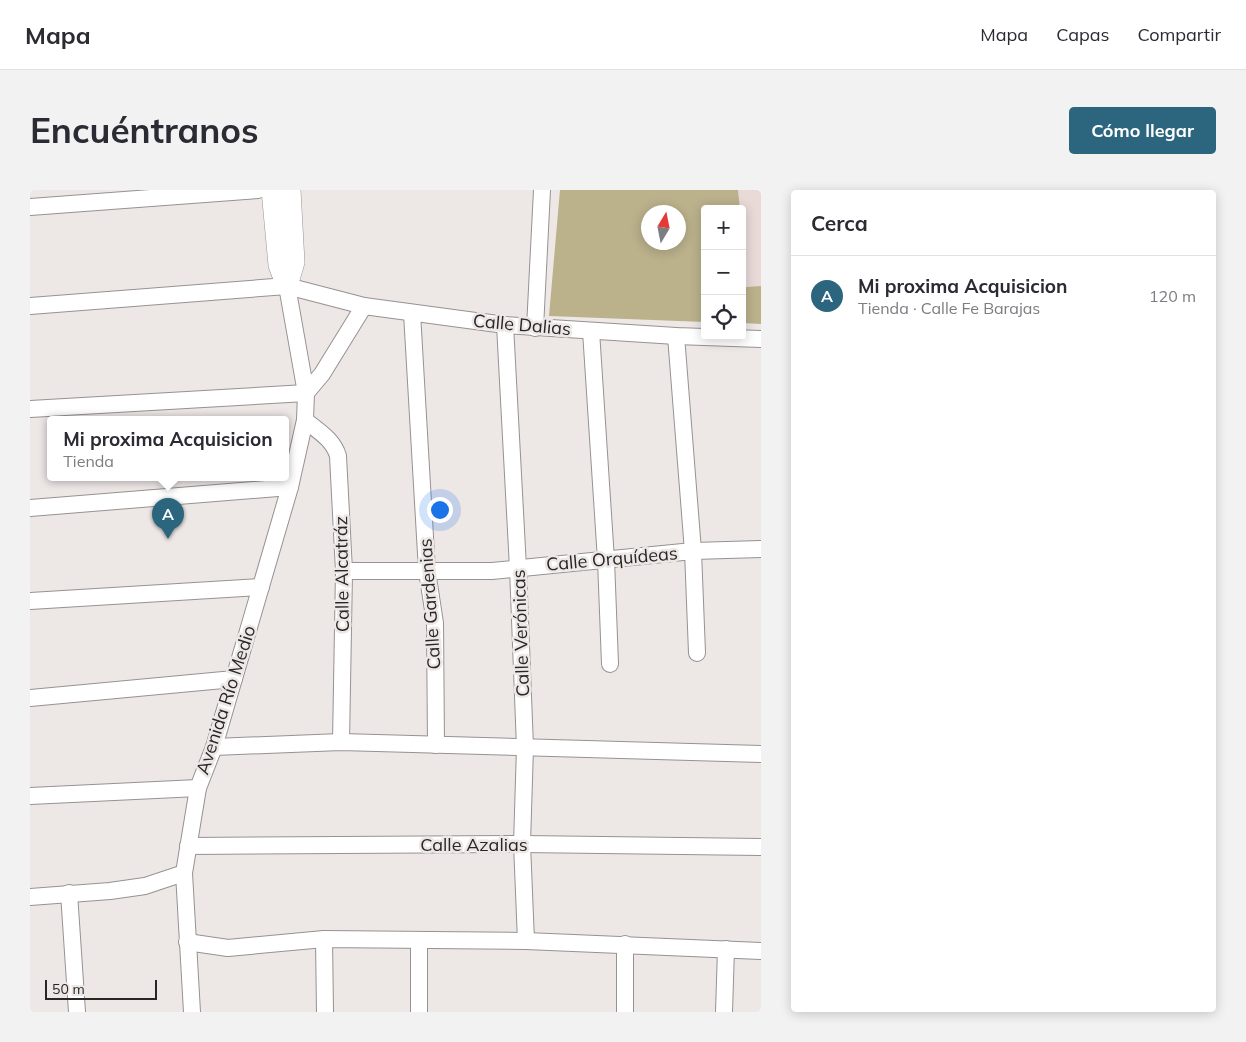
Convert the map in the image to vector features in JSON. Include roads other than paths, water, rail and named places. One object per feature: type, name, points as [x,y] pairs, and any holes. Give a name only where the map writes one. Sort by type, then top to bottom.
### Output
[{"type":"street","points":[[30,207],[258,190]]},
{"type":"street","points":[[272,190],[279,265],[287,286]]},
{"type":"street","points":[[287,286],[294,262],[290,190]]},
{"type":"street","points":[[535,328],[542,190]]},
{"type":"street","name":"Calle Dalias","points":[[30,306],[287,286],[364,306],[505,325],[676,336],[761,339]]},
{"type":"street","name":"Avenida Río Medio","points":[[192,1012],[184,873],[198,788],[214,747],[261,587],[290,487],[305,420],[306,393],[287,286]]},
{"type":"street","points":[[30,410],[306,393],[322,374],[364,306]]},
{"type":"street","name":"Calle Gardenias","points":[[412,313],[427,570],[435,623],[436,745]]},
{"type":"street","name":"Calle Verónicas","points":[[505,325],[525,747],[522,844],[526,941]]},
{"type":"street","points":[[591,331],[606,560],[610,664]]},
{"type":"street","points":[[676,336],[693,551],[697,653]]},
{"type":"street","name":"Calle Alcatráz","points":[[305,420],[330,440],[336,448],[338,456],[344,571],[341,742]]},
{"type":"street","points":[[30,508],[290,487]]},
{"type":"street","name":"Calle Orquídeas","points":[[344,571],[492,571],[693,551],[761,548]]},
{"type":"street","points":[[30,601],[261,587]]},
{"type":"street","points":[[30,698],[234,679]]},
{"type":"street","points":[[214,747],[341,742],[761,754]]},
{"type":"street","points":[[30,796],[198,788]]},
{"type":"street","name":"Calle Azalias","points":[[188,846],[522,844],[761,847]]},
{"type":"street","points":[[30,893],[110,891],[145,886],[184,873]]},
{"type":"street","points":[[69,893],[77,1012]]},
{"type":"street","points":[[187,942],[228,948],[324,939],[526,941],[625,944],[761,952]]},
{"type":"street","points":[[324,939],[325,1012]]},
{"type":"street","points":[[419,940],[419,1012]]},
{"type":"street","points":[[624,1012],[625,944]]},
{"type":"street","points":[[724,1012],[726,949]]},
{"type":"place","name":"Mi proxima Acquisicion","points":[[168,539]]}]
